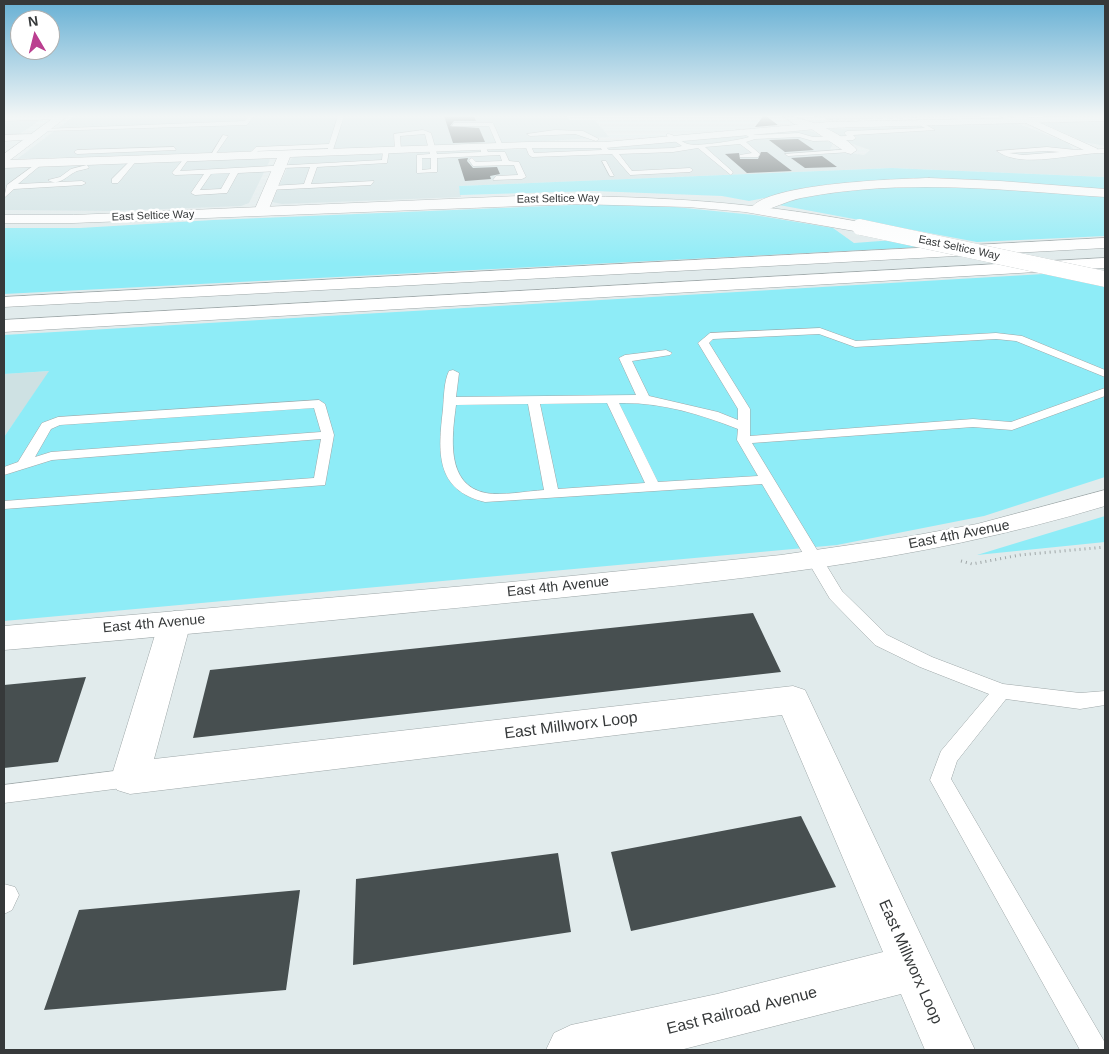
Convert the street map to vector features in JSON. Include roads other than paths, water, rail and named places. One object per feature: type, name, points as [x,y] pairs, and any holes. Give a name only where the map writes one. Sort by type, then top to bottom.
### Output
[{"type":"main road","points":[[261,211],[280,165]]},
{"type":"main road","points":[[758,208],[776,200],[804,193],[882,183],[979,184],[1105,193]]},
{"type":"main road","name":"East Seltice Way","points":[[4,219],[73,219],[603,198],[696,202],[758,208],[819,218],[1105,279]]},
{"type":"main road","points":[[4,302],[1105,243]]},
{"type":"main road","points":[[4,326],[1105,263]]},
{"type":"main road","name":"East 4th Avenue","points":[[4,638],[493,594],[814,561],[965,536],[1105,498]]},
{"type":"main road","points":[[130,778],[175,622]]},
{"type":"main road","name":"East Millworx Loop","points":[[130,778],[792,700],[950,1050]]},
{"type":"main road","name":"East Railroad Avenue","points":[[571,1050],[717,1018],[912,968]]},
{"type":"lane","points":[[4,196],[11,190],[10,186],[36,165]]},
{"type":"lane","points":[[10,186],[58,180],[71,171],[87,165]]},
{"type":"lane","points":[[70,184],[89,165]]},
{"type":"lane","points":[[115,181],[128,165]]},
{"type":"lane","points":[[181,165],[175,173],[235,172],[270,165]]},
{"type":"lane","points":[[307,186],[314,165]]},
{"type":"lane","points":[[496,178],[522,177],[518,165]]},
{"type":"lane","points":[[606,165],[612,175]]},
{"type":"lane","points":[[622,165],[630,173],[690,170]]},
{"type":"lane","points":[[722,165],[731,173]]},
{"type":"lane","points":[[208,173],[195,193],[224,191],[235,172]]},
{"type":"lane","points":[[10,186],[82,183]]},
{"type":"lane","points":[[271,188],[362,185],[371,183]]},
{"type":"lane","points":[[1105,374],[1018,338],[996,336],[855,344],[820,331],[710,336],[704,343],[744,409],[744,434],[814,561],[836,595],[881,640],[926,662],[1002,692],[1080,700],[1105,698]]},
{"type":"lane","points":[[644,398],[625,358],[666,354]]},
{"type":"lane","points":[[453,373],[446,460],[455,482],[469,492],[486,498],[768,479]]},
{"type":"lane","points":[[451,401],[533,398],[644,398],[714,415],[744,434],[974,423],[1012,426],[1105,392]]},
{"type":"lane","points":[[533,398],[552,494]]},
{"type":"lane","points":[[611,399],[654,488]]},
{"type":"lane","points":[[4,505],[320,482],[328,435],[319,404],[58,422],[46,426],[24,464]]},
{"type":"lane","points":[[4,471],[51,456],[328,435]]},
{"type":"lane","points":[[1002,692],[948,756],[940,780],[1097,1045]]},
{"type":"lane","points":[[4,794],[130,778]]},
{"type":"lane","points":[[4,895],[7,895],[4,902]]}]
